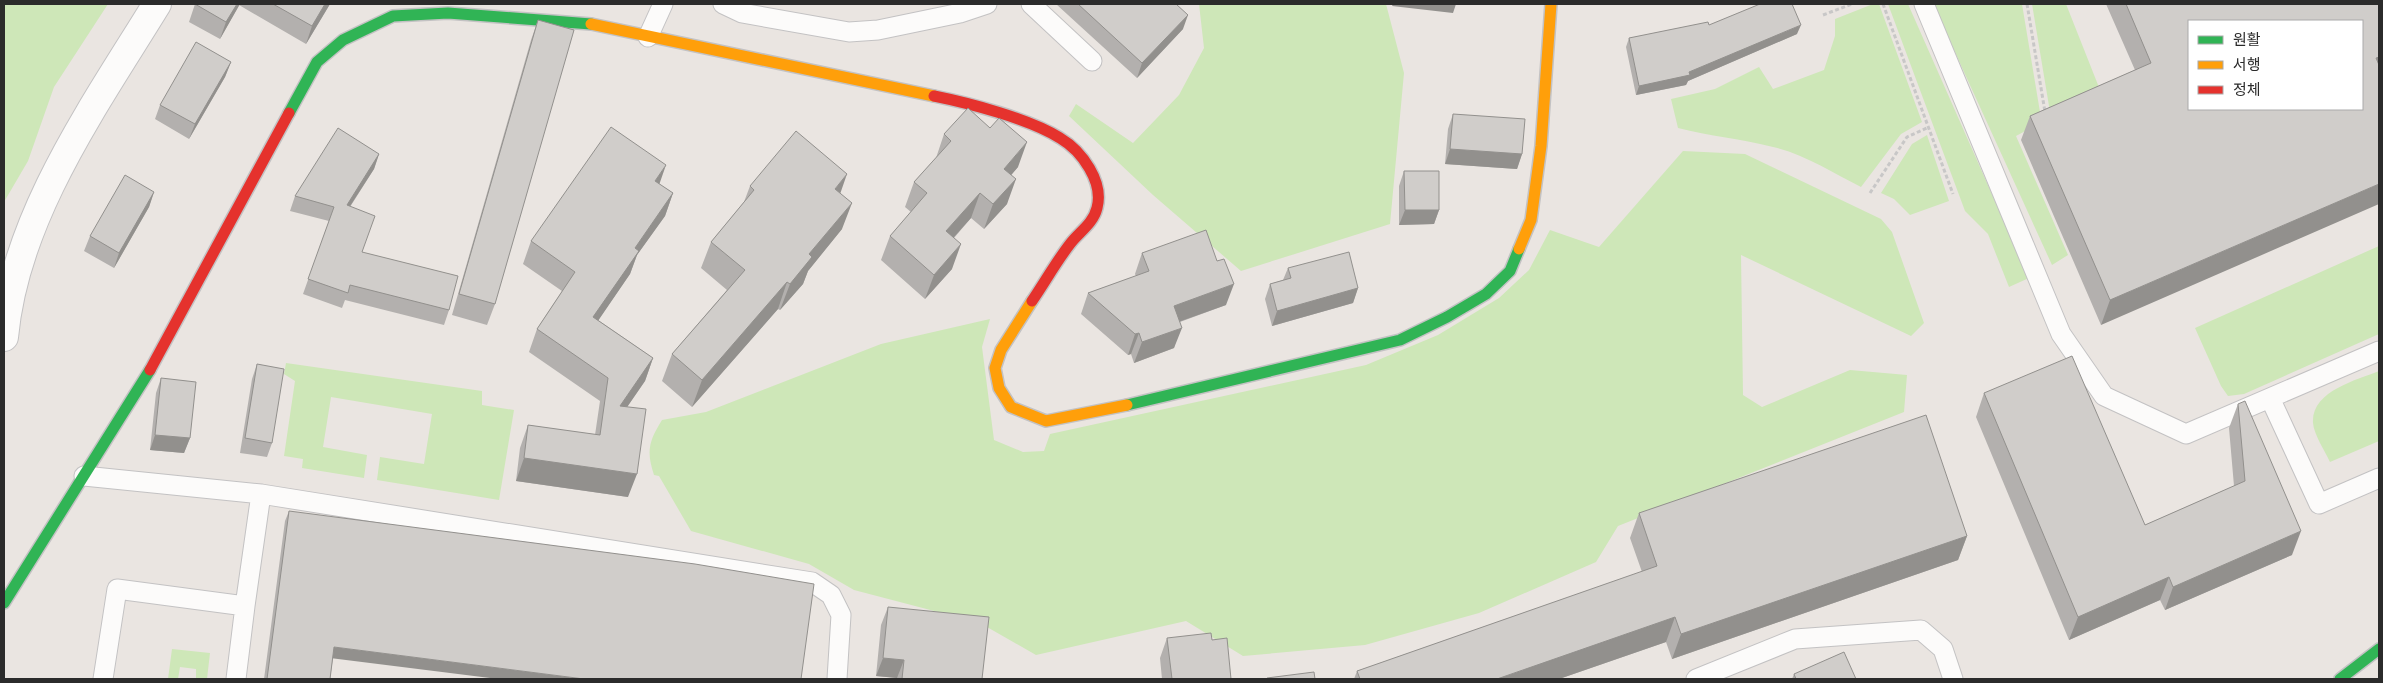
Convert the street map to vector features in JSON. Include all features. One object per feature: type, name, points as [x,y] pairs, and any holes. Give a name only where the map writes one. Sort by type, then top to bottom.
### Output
[{"type":"street","points":[[4,337],[6,318],[22,256],[50,184],[157,4]]},
{"type":"street","points":[[4,603],[140,388],[317,62],[343,40],[393,16],[448,12],[601,25],[648,37],[964,102],[1034,126],[1061,138],[1082,157],[1089,168],[1098,190],[1098,208],[1089,225],[1071,243],[1015,327],[1001,350],[995,368],[999,388],[1011,407],[1046,421],[1100,411],[1400,340],[1448,318],[1486,294],[1510,271],[1531,220],[1541,146],[1551,4]]},
{"type":"street","points":[[2340,679],[2379,649]]},
{"type":"lane","points":[[648,37],[663,4]]},
{"type":"lane","points":[[723,4],[742,13],[849,32],[878,30],[938,11],[987,4]]},
{"type":"lane","points":[[1032,4],[1092,61]]},
{"type":"lane","points":[[1924,4],[2061,334],[2104,396],[2186,434],[2379,351]]},
{"type":"lane","points":[[2270,398],[2319,504],[2379,478]]},
{"type":"lane","points":[[84,476],[261,494],[812,582],[831,595],[842,615],[838,679]]},
{"type":"lane","points":[[236,679],[261,494]]},
{"type":"lane","points":[[103,679],[117,590],[245,606]]},
{"type":"lane","points":[[1696,679],[1795,639],[1921,630],[1943,649],[1953,679]]},
{"type":"path","points":[[1823,15],[1852,4]]},
{"type":"path","points":[[1883,4],[1954,194]]},
{"type":"path","points":[[2028,4],[2045,113]]},
{"type":"path","points":[[1870,193],[1907,138],[1929,127]]},
{"type":"green space","points":[[4,4],[108,4],[54,87],[28,161],[4,202]]},
{"type":"green space","points":[[1199,4],[1386,4],[1404,73],[1390,224],[1241,271],[1153,195],[1069,116],[1076,104],[1133,143],[1179,95],[1204,48]]},
{"type":"green space","points":[[1873,4],[1879,4],[1922,122],[1901,134],[1861,187],[1807,159],[1785,150],[1678,128],[1671,99],[1715,89],[1759,67],[1773,89],[1824,70],[1835,36],[1835,19]]},
{"type":"green space","points":[[1888,4],[1908,4],[2029,278],[2009,287],[1988,234],[1965,211]]},
{"type":"green space","points":[[1933,4],[2022,4],[2041,118],[2038,124],[2016,136],[2068,255],[2052,265]]},
{"type":"green space","points":[[2032,4],[2066,4],[2104,100],[2050,112]]},
{"type":"green space","points":[[1927,135],[1949,201],[1910,215],[1894,199],[1881,193],[1912,144]]},
{"type":"green space","points":[[1683,151],[1745,154],[1881,219],[1892,232],[1924,323],[1911,336],[1741,255],[1743,395],[1762,407],[1850,370],[1907,375],[1904,412],[1618,526],[1596,562],[1479,613],[1365,645],[1243,656],[1186,621],[1036,655],[980,623],[854,590],[809,564],[691,531],[659,476],[654,475],[650,459],[650,446],[662,420],[706,412],[881,344],[990,319],[982,347],[994,440],[1023,452],[1044,451],[1050,434],[1366,365],[1438,335],[1499,298],[1529,270],[1550,230],[1599,247]]},
{"type":"green space","points":[[2379,246],[2379,334],[2244,394],[2228,396],[2221,386],[2195,328]]},
{"type":"green space","points":[[286,363],[482,391],[482,405],[514,410],[499,500],[377,480],[380,457],[424,464],[432,414],[331,397],[323,447],[367,455],[364,478],[302,468],[303,459],[284,456],[295,381],[284,374]]},
{"type":"green space","points":[[2379,371],[2379,441],[2330,462],[2314,428],[2314,412],[2319,403],[2337,388]]},
{"type":"green space","points":[[172,649],[210,653],[207,679],[196,679],[196,669],[180,667],[178,679],[168,679]]},
{"type":"building","points":[[195,4],[237,4],[226,22]]},
{"type":"building","points":[[273,4],[325,4],[312,26]]},
{"type":"building","points":[[1078,4],[1176,4],[1188,15],[1142,63]]},
{"type":"building","points":[[1760,4],[1792,4],[1801,25],[1689,72],[1690,75],[1639,86],[1629,38],[1708,22],[1709,25]]},
{"type":"building","points":[[2126,4],[2379,4],[2379,57],[2376,58],[2379,65],[2379,184],[2110,300],[2030,116],[2151,63]]},
{"type":"building","points":[[538,20],[574,30],[495,304],[459,294]]},
{"type":"building","points":[[196,42],[231,62],[195,124],[160,105]]},
{"type":"building","points":[[968,108],[990,128],[999,118],[1027,142],[1004,169],[1016,179],[993,204],[980,193],[946,231],[961,244],[934,275],[890,236],[927,193],[914,182],[951,141],[944,134]]},
{"type":"building","points":[[1453,114],[1525,119],[1522,154],[1450,149]]},
{"type":"building","points":[[611,127],[666,165],[655,181],[673,193],[635,248],[639,251],[593,317],[653,358],[620,406],[646,409],[637,474],[524,458],[528,425],[600,435],[608,378],[537,329],[575,272],[531,241]]},
{"type":"building","points":[[338,128],[379,154],[347,205],[375,216],[362,252],[458,276],[449,310],[350,285],[348,293],[308,279],[334,207],[295,196]]},
{"type":"building","points":[[796,131],[847,174],[835,189],[852,203],[809,254],[812,257],[790,284],[787,282],[702,380],[672,354],[745,270],[711,242],[754,190],[750,186]]},
{"type":"building","points":[[1404,171],[1439,171],[1439,210],[1405,210]]},
{"type":"building","points":[[125,175],[154,192],[119,253],[90,236]]},
{"type":"building","points":[[1206,230],[1217,261],[1224,259],[1234,284],[1174,306],[1182,328],[1142,342],[1139,333],[1135,334],[1088,293],[1149,271],[1142,253]]},
{"type":"building","points":[[1349,252],[1358,288],[1277,311],[1270,284],[1291,278],[1288,268]]},
{"type":"building","points":[[2072,356],[2145,525],[2245,481],[2238,404],[2245,401],[2301,531],[2173,587],[2169,577],[2078,617],[1984,393]]},
{"type":"building","points":[[257,364],[284,369],[272,443],[245,438]]},
{"type":"building","points":[[161,378],[196,382],[190,438],[155,435]]},
{"type":"building","points":[[1926,415],[1967,536],[1681,634],[1675,617],[1497,679],[1360,679],[1357,671],[1657,566],[1639,513]]},
{"type":"building","points":[[289,511],[695,564],[814,584],[801,679],[584,679],[334,647],[330,679],[267,679]]},
{"type":"building","points":[[888,607],[989,617],[982,679],[902,679],[904,660],[883,658]]},
{"type":"building","points":[[1211,633],[1212,640],[1227,638],[1231,679],[1172,679],[1167,638]]},
{"type":"building","points":[[1844,652],[1856,679],[1796,679],[1794,674]]},
{"type":"building","points":[[1314,672],[1315,679],[1267,679],[1267,678]]},
{"type":"traffic: fast","points":[[289,113],[317,62],[343,40],[393,16],[448,13],[591,24]]},
{"type":"traffic: fast","points":[[1127,405],[1400,340],[1447,317],[1486,294],[1510,271],[1519,249]]},
{"type":"traffic: fast","points":[[4,603],[150,370]]},
{"type":"traffic: fast","points":[[2340,679],[2379,649]]},
{"type":"traffic: slow","points":[[1519,249],[1531,220],[1541,146],[1551,4]]},
{"type":"traffic: slow","points":[[591,24],[934,96]]},
{"type":"traffic: slow","points":[[1032,301],[1001,350],[995,368],[999,388],[1011,407],[1046,421],[1127,405]]},
{"type":"traffic: jam","points":[[934,96],[999,112],[1047,131],[1060,138],[1076,151],[1094,178],[1098,198],[1095,214],[1065,251],[1032,301]]},
{"type":"traffic: jam","points":[[150,370],[289,113]]}]
